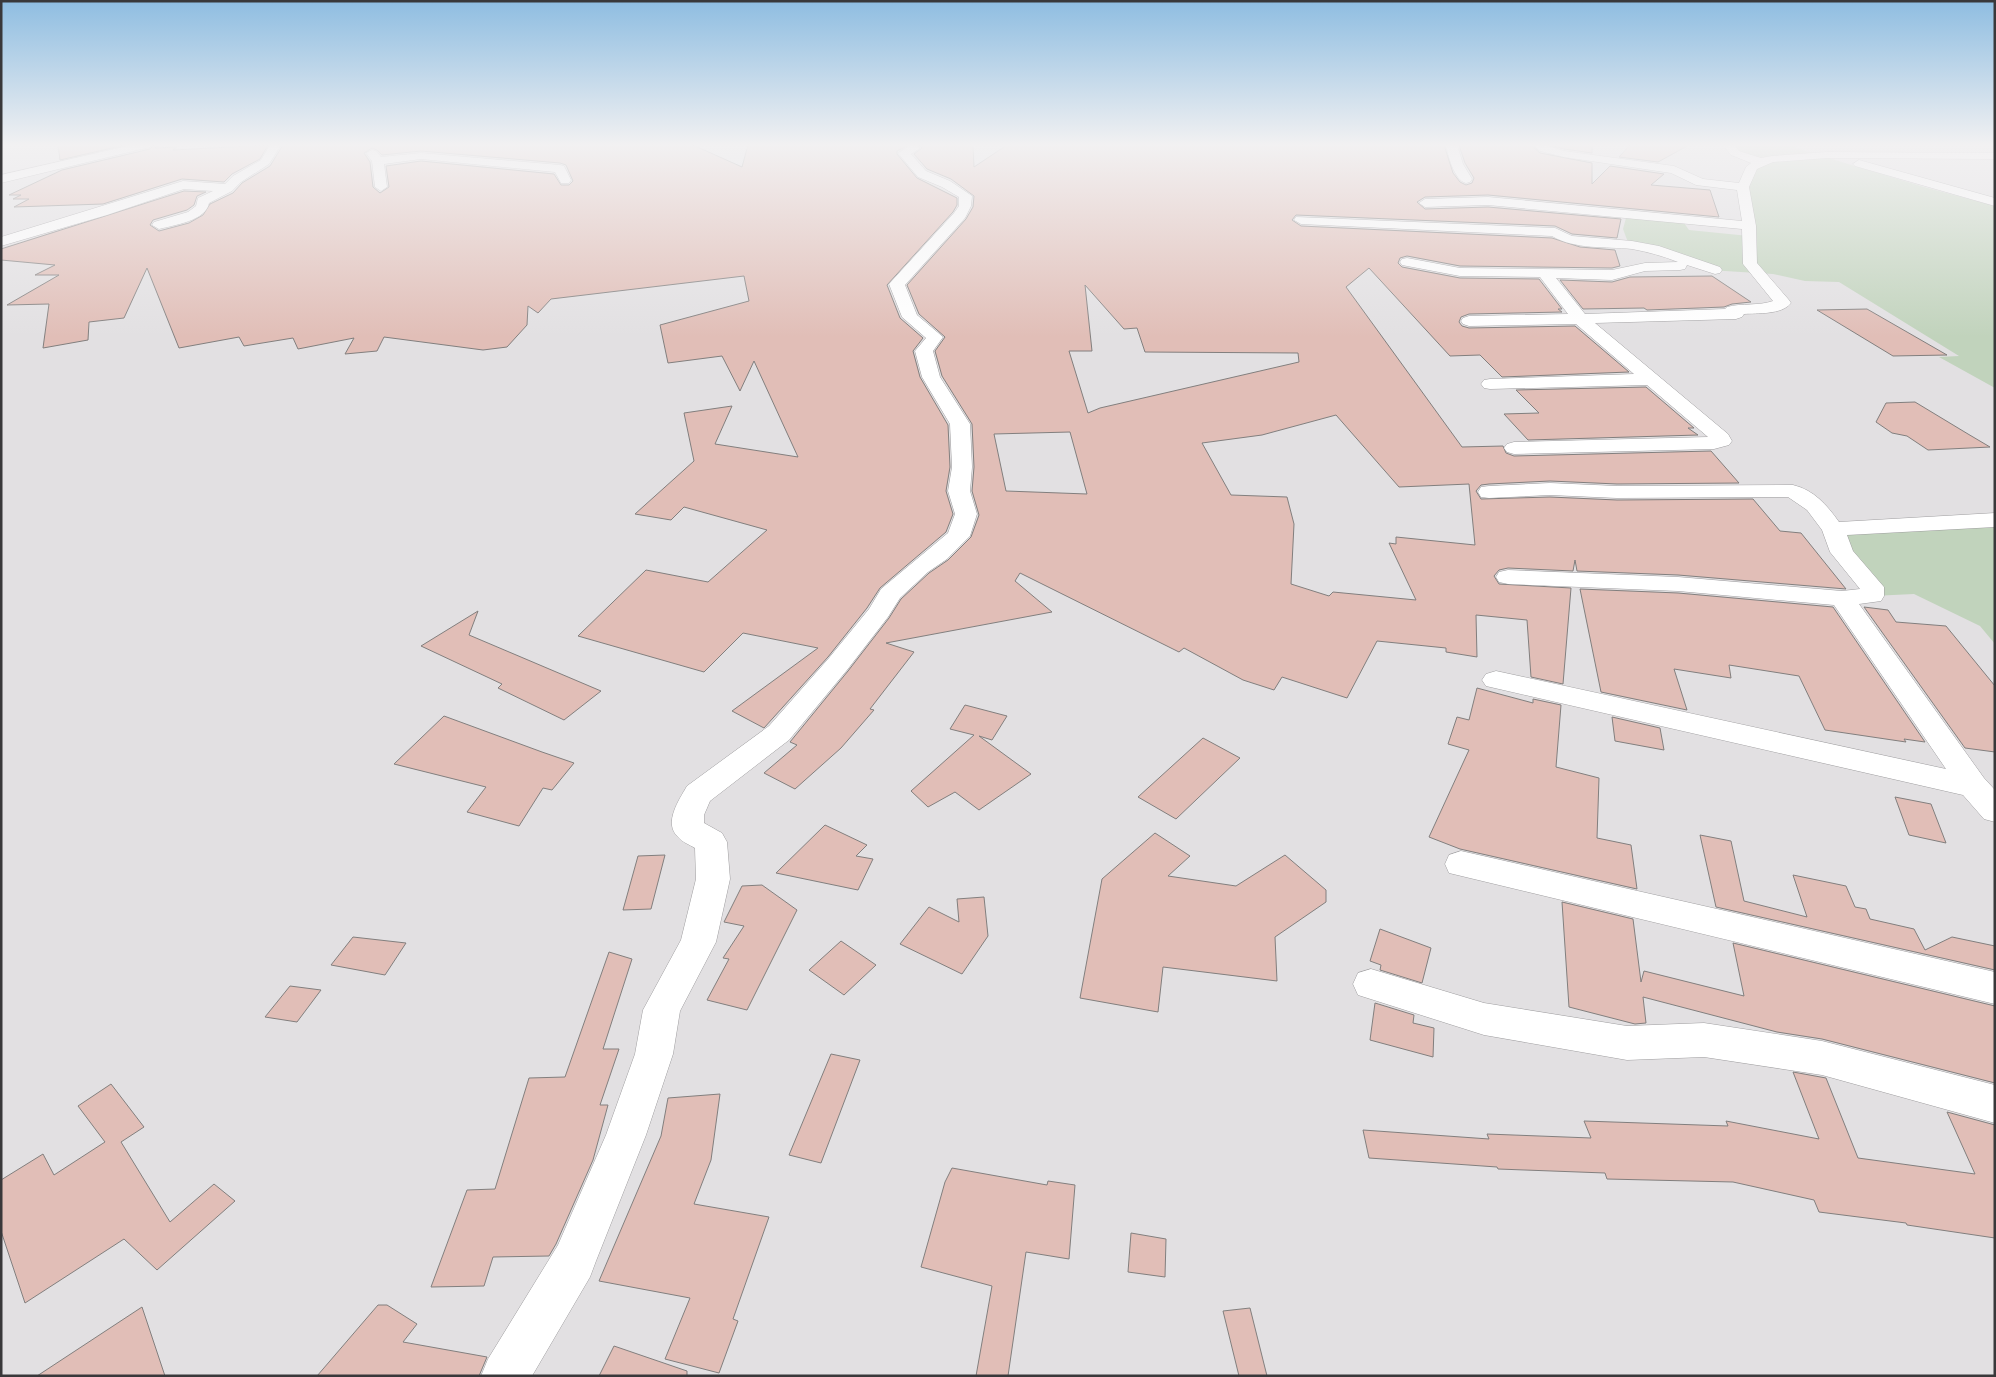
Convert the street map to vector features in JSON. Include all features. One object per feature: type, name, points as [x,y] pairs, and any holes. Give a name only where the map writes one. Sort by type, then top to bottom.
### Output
[{"type":"street","points":[[1,242],[110,209]]},
{"type":"street","points":[[159,225],[193,215],[200,209]]},
{"type":"street","points":[[505,1376],[574,1261],[626,1135],[654,1054],[662,1010],[698,942],[713,879],[712,842],[689,829],[688,815],[698,794],[779,733],[838,664],[879,612],[890,594],[959,536],[966,514],[959,491],[962,467],[960,424],[931,377],[924,350],[935,337],[910,317],[897,284],[960,216],[963,209]]},
{"type":"street","points":[[1581,209],[1749,226]]},
{"type":"street","points":[[1469,321],[1736,314],[1733,310],[1769,308],[1783,303],[1750,264],[1746,209]]},
{"type":"street","points":[[1301,220],[1555,232],[1569,240],[1632,245],[1659,250],[1715,270]]},
{"type":"street","points":[[1407,262],[1460,272],[1612,275],[1645,266],[1670,265],[1757,273]]},
{"type":"street","points":[[1514,448],[1714,443],[1722,441],[1580,319],[1544,273]]},
{"type":"street","points":[[1490,384],[1651,379]]},
{"type":"street","points":[[1489,492],[1550,489],[1617,492],[1793,491],[1815,505],[1833,529],[1842,552],[1856,571],[1872,586],[1872,596],[1842,598],[1678,584],[1508,577]]},
{"type":"street","points":[[1833,529],[1995,520]]},
{"type":"street","points":[[1842,598],[1972,786],[1995,811]]},
{"type":"street","points":[[1496,680],[1972,786]]},
{"type":"street","points":[[1461,864],[1995,988]]},
{"type":"street","points":[[1371,984],[1484,1019],[1627,1043],[1704,1040],[1822,1058],[1995,1104]]},
{"type":"green space","points":[[1749,209],[1995,209],[1995,388],[1939,357],[1959,356],[1839,282],[1805,281],[1773,274],[1709,270],[1629,245],[1623,229],[1626,218],[1684,223],[1689,230],[1749,236]]},
{"type":"green space","points":[[1995,520],[1995,644],[1980,626],[1914,594],[1872,596],[1833,529]]},
{"type":"building","points":[[126,209],[188,209],[153,220],[150,225],[159,231],[189,223],[203,215],[207,209],[955,209],[887,285],[900,318],[923,338],[913,351],[920,377],[948,425],[950,467],[946,491],[953,514],[946,532],[880,588],[867,608],[828,657],[764,728],[732,711],[818,648],[743,633],[704,672],[578,636],[646,570],[708,582],[767,530],[684,507],[671,520],[635,514],[694,461],[684,413],[732,406],[715,444],[798,457],[754,361],[740,391],[722,356],[668,363],[660,325],[749,301],[744,276],[551,299],[538,313],[528,306],[527,325],[507,347],[483,350],[384,337],[377,351],[345,354],[354,338],[298,349],[293,338],[244,346],[239,337],[179,348],[147,268],[124,318],[89,322],[88,340],[43,348],[49,304],[7,305],[59,275],[35,275],[55,265],[1,260],[1,249]]},
{"type":"building","points":[[972,209],[1513,209],[1621,219],[1617,238],[1572,234],[1555,226],[1296,215],[1292,220],[1301,226],[1552,238],[1580,247],[1615,250],[1620,266],[1612,268],[1460,266],[1407,256],[1400,258],[1398,263],[1402,267],[1460,278],[1539,279],[1562,309],[1558,309],[1562,312],[1469,314],[1461,317],[1459,322],[1462,326],[1469,328],[1575,326],[1629,372],[1502,377],[1480,355],[1450,356],[1369,268],[1346,287],[1462,447],[1503,446],[1506,453],[1514,456],[1711,451],[1739,483],[1617,484],[1550,481],[1489,484],[1481,485],[1476,491],[1481,499],[1550,497],[1617,500],[1753,499],[1780,531],[1801,533],[1846,589],[1678,575],[1577,571],[1575,560],[1573,571],[1508,568],[1499,570],[1494,576],[1499,584],[1571,588],[1563,684],[1531,677],[1527,620],[1476,615],[1477,657],[1446,652],[1446,648],[1377,641],[1347,698],[1282,677],[1274,690],[1243,680],[1184,648],[1179,652],[1020,573],[1015,581],[1052,612],[886,643],[914,652],[870,709],[874,710],[841,748],[795,789],[764,773],[797,745],[790,742],[848,671],[889,618],[901,599],[929,573],[948,560],[971,537],[979,515],[972,491],[974,467],[972,424],[942,376],[935,351],[945,337],[919,314],[907,285],[966,219]],"holes":[[[1085,285],[1124,329],[1137,328],[1145,352],[1298,353],[1299,362],[1100,408],[1088,413],[1069,351],[1092,351]],[[1336,415],[1399,487],[1469,484],[1475,545],[1396,537],[1396,544],[1389,543],[1416,600],[1333,592],[1329,596],[1291,584],[1294,524],[1287,497],[1231,495],[1202,443],[1262,435]],[[1070,432],[1087,494],[1006,491],[994,434]]]},
{"type":"building","points":[[1638,209],[1716,209],[1719,217]]},
{"type":"building","points":[[1712,276],[1751,302],[1724,307],[1647,310],[1644,308],[1583,309],[1560,280],[1612,282],[1630,277]]},
{"type":"building","points":[[1867,309],[1947,355],[1893,356],[1817,310]]},
{"type":"building","points":[[1646,387],[1694,428],[1688,428],[1698,435],[1528,440],[1504,414],[1539,413],[1516,390]]},
{"type":"building","points":[[1915,402],[1990,447],[1928,450],[1907,436],[1892,433],[1876,422],[1886,403]]},
{"type":"building","points":[[1580,589],[1678,593],[1833,607],[1925,742],[1904,739],[1906,742],[1825,730],[1799,676],[1729,665],[1731,678],[1674,669],[1687,710],[1601,692]]},
{"type":"building","points":[[1864,607],[1888,610],[1896,622],[1946,626],[1995,686],[1995,752],[1965,748]]},
{"type":"building","points":[[478,611],[469,635],[601,691],[564,720],[498,688],[502,684],[421,646]]},
{"type":"building","points":[[1477,688],[1533,703],[1533,699],[1561,705],[1556,767],[1599,778],[1597,838],[1631,845],[1637,889],[1460,849],[1429,837],[1469,750],[1448,744],[1457,717],[1469,720]]},
{"type":"building","points":[[965,705],[1007,716],[992,740],[979,736],[1031,774],[979,810],[955,792],[928,807],[911,791],[974,735],[950,729]]},
{"type":"building","points":[[444,716],[574,763],[552,790],[543,788],[519,826],[467,812],[486,787],[394,764]]},
{"type":"building","points":[[1612,717],[1660,728],[1664,750],[1615,741]]},
{"type":"building","points":[[1203,738],[1240,758],[1176,819],[1138,797]]},
{"type":"building","points":[[1895,797],[1931,804],[1946,843],[1909,835]]},
{"type":"building","points":[[825,825],[867,845],[856,856],[873,859],[858,890],[776,873]]},
{"type":"building","points":[[1155,833],[1190,856],[1168,876],[1236,886],[1285,855],[1326,890],[1326,902],[1275,937],[1277,981],[1163,967],[1158,1012],[1080,998],[1102,879]]},
{"type":"building","points":[[1700,835],[1731,841],[1744,901],[1807,917],[1793,875],[1846,886],[1855,907],[1866,909],[1870,919],[1914,929],[1925,950],[1952,937],[1995,946],[1995,970],[1716,907]]},
{"type":"building","points":[[665,855],[651,909],[623,910],[638,856]]},
{"type":"building","points":[[762,885],[797,910],[747,1010],[707,1000],[729,959],[723,958],[744,926],[724,922],[742,886]]},
{"type":"building","points":[[984,897],[988,936],[962,974],[900,944],[929,907],[959,922],[957,899]]},
{"type":"building","points":[[1562,902],[1633,919],[1641,982],[1644,971],[1744,996],[1733,943],[1995,1006],[1995,1083],[1822,1039],[1777,1032],[1643,997],[1646,1023],[1635,1024],[1569,1007]]},
{"type":"building","points":[[1380,929],[1431,948],[1422,983],[1380,970],[1381,965],[1370,961]]},
{"type":"building","points":[[353,937],[406,943],[385,975],[331,965]]},
{"type":"building","points":[[841,941],[876,965],[844,995],[809,970]]},
{"type":"building","points":[[609,952],[632,959],[603,1049],[619,1049],[600,1105],[608,1105],[593,1160],[556,1244],[549,1256],[493,1257],[484,1286],[431,1287],[467,1190],[495,1189],[529,1078],[565,1077]]},
{"type":"building","points":[[290,986],[321,990],[297,1022],[265,1017]]},
{"type":"building","points":[[1375,1003],[1414,1015],[1413,1023],[1434,1028],[1433,1057],[1370,1040]]},
{"type":"building","points":[[831,1054],[860,1060],[821,1163],[789,1155]]},
{"type":"building","points":[[1793,1072],[1826,1078],[1858,1158],[1975,1174],[1947,1112],[1995,1125],[1995,1238],[1907,1225],[1906,1223],[1819,1212],[1814,1200],[1733,1182],[1607,1179],[1605,1173],[1498,1169],[1497,1167],[1369,1158],[1363,1130],[1489,1139],[1487,1134],[1591,1138],[1584,1121],[1728,1126],[1726,1121],[1819,1139]]},
{"type":"building","points":[[111,1084],[144,1127],[121,1142],[170,1222],[214,1184],[235,1201],[157,1270],[124,1239],[25,1303],[1,1231],[1,1180],[43,1154],[54,1175],[105,1142],[78,1106]]},
{"type":"building","points":[[720,1094],[711,1160],[694,1204],[769,1217],[733,1319],[738,1321],[719,1373],[665,1359],[690,1298],[599,1281],[661,1136],[668,1098]]},
{"type":"building","points":[[952,1168],[1047,1185],[1048,1181],[1075,1185],[1069,1259],[1026,1252],[1008,1376],[976,1376],[992,1286],[921,1267],[945,1182]]},
{"type":"building","points":[[1131,1233],[1166,1239],[1165,1277],[1128,1272]]},
{"type":"building","points":[[378,1305],[387,1305],[417,1324],[403,1342],[487,1357],[479,1376],[317,1376]]},
{"type":"building","points":[[142,1307],[165,1376],[37,1376]]},
{"type":"building","points":[[1250,1308],[1267,1376],[1239,1376],[1223,1311]]},
{"type":"building","points":[[614,1346],[687,1371],[687,1376],[599,1376]]}]
